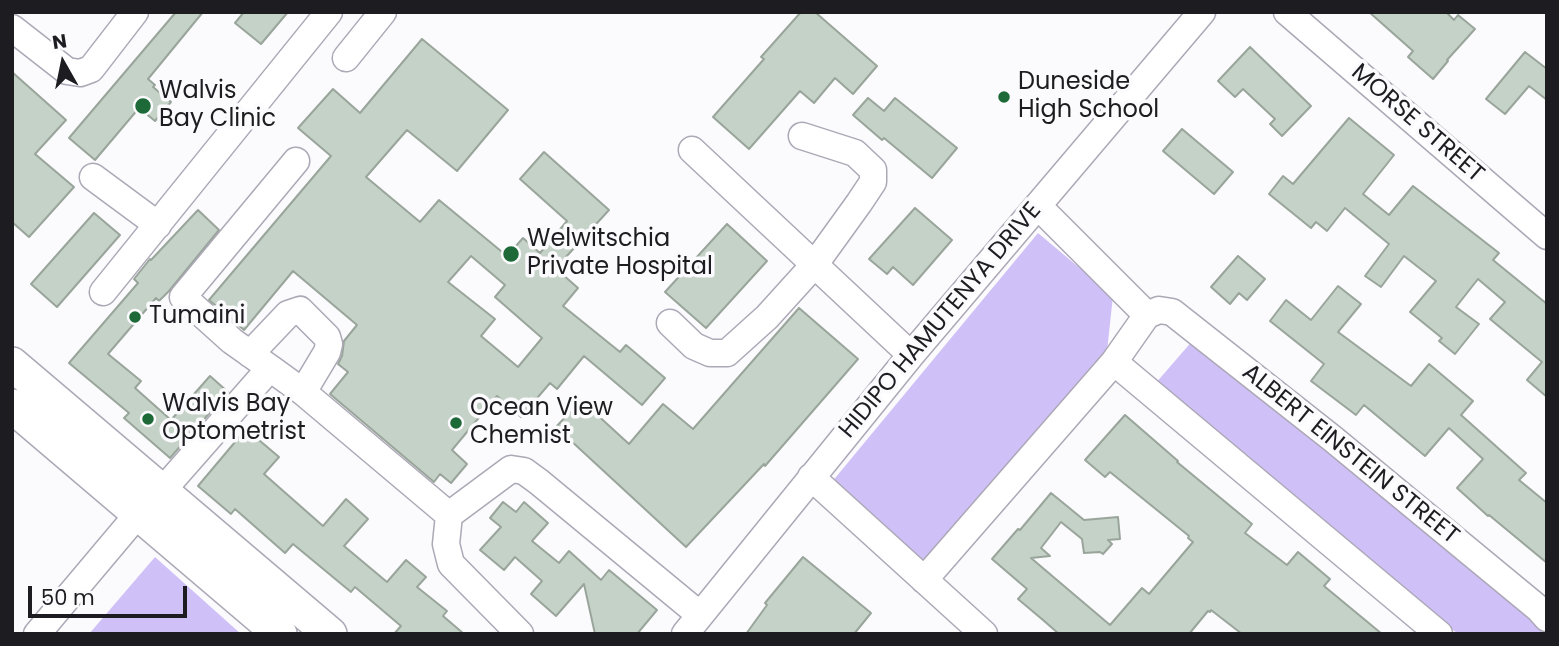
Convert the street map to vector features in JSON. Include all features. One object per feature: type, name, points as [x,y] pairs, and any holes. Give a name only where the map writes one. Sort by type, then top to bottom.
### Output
[{"type":"main road","points":[[12,364],[330,634]]},
{"type":"main road","points":[[12,406],[280,634]]},
{"type":"street","points":[[12,28],[67,71],[80,74],[91,69],[135,12]]},
{"type":"street","points":[[103,292],[329,12]]},
{"type":"street","points":[[346,58],[383,12]]},
{"type":"street","name":"HIDIPO HAMUTENYA DRIVE","points":[[693,624],[911,355],[1202,12]]},
{"type":"street","name":"MORSE STREET","points":[[1287,12],[1547,236]]},
{"type":"street","points":[[670,323],[694,346],[710,353],[727,353],[767,317],[815,264],[873,182],[873,170],[855,153],[802,136]]},
{"type":"street","points":[[692,150],[911,355]]},
{"type":"street","points":[[296,161],[183,297],[232,341],[303,392],[449,514]]},
{"type":"street","points":[[93,177],[158,225]]},
{"type":"street","points":[[923,580],[1114,362],[1147,315],[1038,206]]},
{"type":"street","points":[[37,634],[138,514],[162,491],[260,361],[288,314],[300,310],[327,337],[329,344],[303,392]]},
{"type":"street","name":"ALBERT EINSTEIN STREET","points":[[1147,315],[1159,310],[1172,312],[1333,439],[1547,618]]},
{"type":"street","points":[[1114,362],[1439,634]]},
{"type":"street","points":[[520,634],[451,564],[446,544],[449,514],[511,469],[524,471],[550,491],[693,624]]},
{"type":"street","points":[[811,477],[984,634]]},
{"type":"shaded area","points":[[1038,233],[1113,296],[1107,351],[922,562],[831,483]]},
{"type":"shaded area","points":[[1194,339],[1530,616],[1543,634],[1458,634],[1155,384]]},
{"type":"shaded area","points":[[155,557],[241,634],[89,634]]},
{"type":"building","points":[[176,12],[203,12],[148,79],[155,85],[153,87],[171,102],[155,121],[139,108],[95,160],[69,138]]},
{"type":"building","points":[[244,12],[288,12],[261,44],[235,23]]},
{"type":"building","points":[[801,12],[815,12],[877,66],[853,94],[835,78],[814,103],[800,91],[749,149],[713,117]]},
{"type":"building","points":[[1369,12],[1446,12],[1454,20],[1458,15],[1475,29],[1433,79],[1408,57],[1413,51]]},
{"type":"building","points":[[422,39],[508,110],[457,171],[407,130],[366,177],[420,222],[439,200],[507,256],[523,238],[540,253],[567,221],[520,179],[544,152],[609,210],[565,258],[571,263],[562,274],[578,288],[563,306],[620,352],[626,345],[665,378],[642,405],[584,356],[557,389],[550,383],[521,417],[497,396],[452,450],[467,464],[451,483],[440,474],[434,482],[330,394],[348,372],[338,364],[344,341],[357,325],[293,271],[244,330],[209,300],[331,156],[298,128],[333,89],[360,113]],"holes":[[[471,256],[505,285],[495,297],[542,338],[518,367],[481,336],[495,319],[448,282]]]},
{"type":"building","points":[[1250,47],[1311,106],[1282,136],[1270,124],[1275,119],[1243,89],[1235,97],[1218,81]]},
{"type":"building","points":[[1525,52],[1547,69],[1547,100],[1529,86],[1505,114],[1486,99]]},
{"type":"building","points":[[12,72],[66,120],[35,154],[74,187],[29,237],[12,222]]},
{"type":"building","points":[[868,98],[884,111],[895,98],[957,148],[932,178],[853,115]]},
{"type":"building","points":[[1349,118],[1394,155],[1363,194],[1389,215],[1413,186],[1499,253],[1493,260],[1547,304],[1547,397],[1527,380],[1542,362],[1490,319],[1505,302],[1478,279],[1456,307],[1479,324],[1455,354],[1439,341],[1442,338],[1410,312],[1436,281],[1404,256],[1381,287],[1365,276],[1389,244],[1345,208],[1327,231],[1316,222],[1311,228],[1269,194],[1283,176],[1293,184]]},
{"type":"building","points":[[1182,129],[1233,172],[1214,194],[1163,151]]},
{"type":"building","points":[[915,208],[952,240],[913,285],[893,267],[887,274],[869,259]]},
{"type":"building","points":[[198,210],[219,230],[169,291],[159,301],[156,298],[108,354],[141,381],[135,388],[171,420],[210,376],[228,392],[170,458],[124,418],[129,413],[69,363],[138,283],[134,279],[150,259]]},
{"type":"building","points":[[94,213],[120,235],[57,307],[31,284]]},
{"type":"building","points":[[727,224],[767,261],[706,328],[665,292]]},
{"type":"building","points":[[1238,256],[1265,279],[1247,300],[1239,293],[1230,304],[1211,287]]},
{"type":"building","points":[[1338,286],[1361,304],[1338,332],[1411,386],[1429,364],[1473,401],[1461,415],[1526,473],[1519,480],[1547,503],[1547,563],[1457,488],[1483,459],[1449,428],[1425,456],[1364,405],[1356,415],[1311,381],[1324,364],[1270,321],[1286,300],[1311,320]]},
{"type":"building","points":[[799,308],[858,359],[765,466],[764,464],[686,547],[556,427],[581,400],[629,444],[663,404],[693,429]]},
{"type":"building","points":[[1125,415],[1252,524],[1245,533],[1287,565],[1298,552],[1330,579],[1324,586],[1382,634],[1242,634],[1211,610],[1189,634],[1059,634],[1018,599],[1027,589],[992,559],[1051,493],[1084,520],[1118,517],[1120,539],[1108,540],[1112,544],[1103,554],[1084,553],[1082,539],[1061,522],[1041,548],[1050,556],[1031,558],[1110,625],[1142,588],[1149,594],[1193,542],[1110,472],[1105,477],[1085,460]]},
{"type":"building","points":[[246,429],[279,457],[264,474],[323,526],[346,499],[368,519],[344,546],[387,582],[406,560],[426,577],[417,587],[447,611],[443,616],[464,634],[394,634],[401,626],[355,587],[351,592],[293,544],[285,553],[235,509],[231,514],[198,486]]},
{"type":"building","points":[[503,502],[516,512],[524,502],[548,523],[532,541],[559,563],[569,551],[601,580],[609,570],[657,610],[637,634],[595,634],[584,584],[556,616],[531,594],[542,581],[515,557],[504,570],[480,550],[501,527],[490,518]]},
{"type":"building","points":[[803,557],[871,613],[854,634],[746,634],[767,605],[765,603]]},
{"type":"place","name":"Duneside High School","points":[[1004,97]]},
{"type":"place","name":"Walvis Bay Clinic","points":[[143,106]]},
{"type":"place","name":"Welwitschia Private Hospital","points":[[511,254]]},
{"type":"place","name":"Tumaini","points":[[135,317]]},
{"type":"place","name":"Walvis Bay Optometrist","points":[[148,419]]},
{"type":"place","name":"Ocean View Chemist","points":[[456,423]]}]
